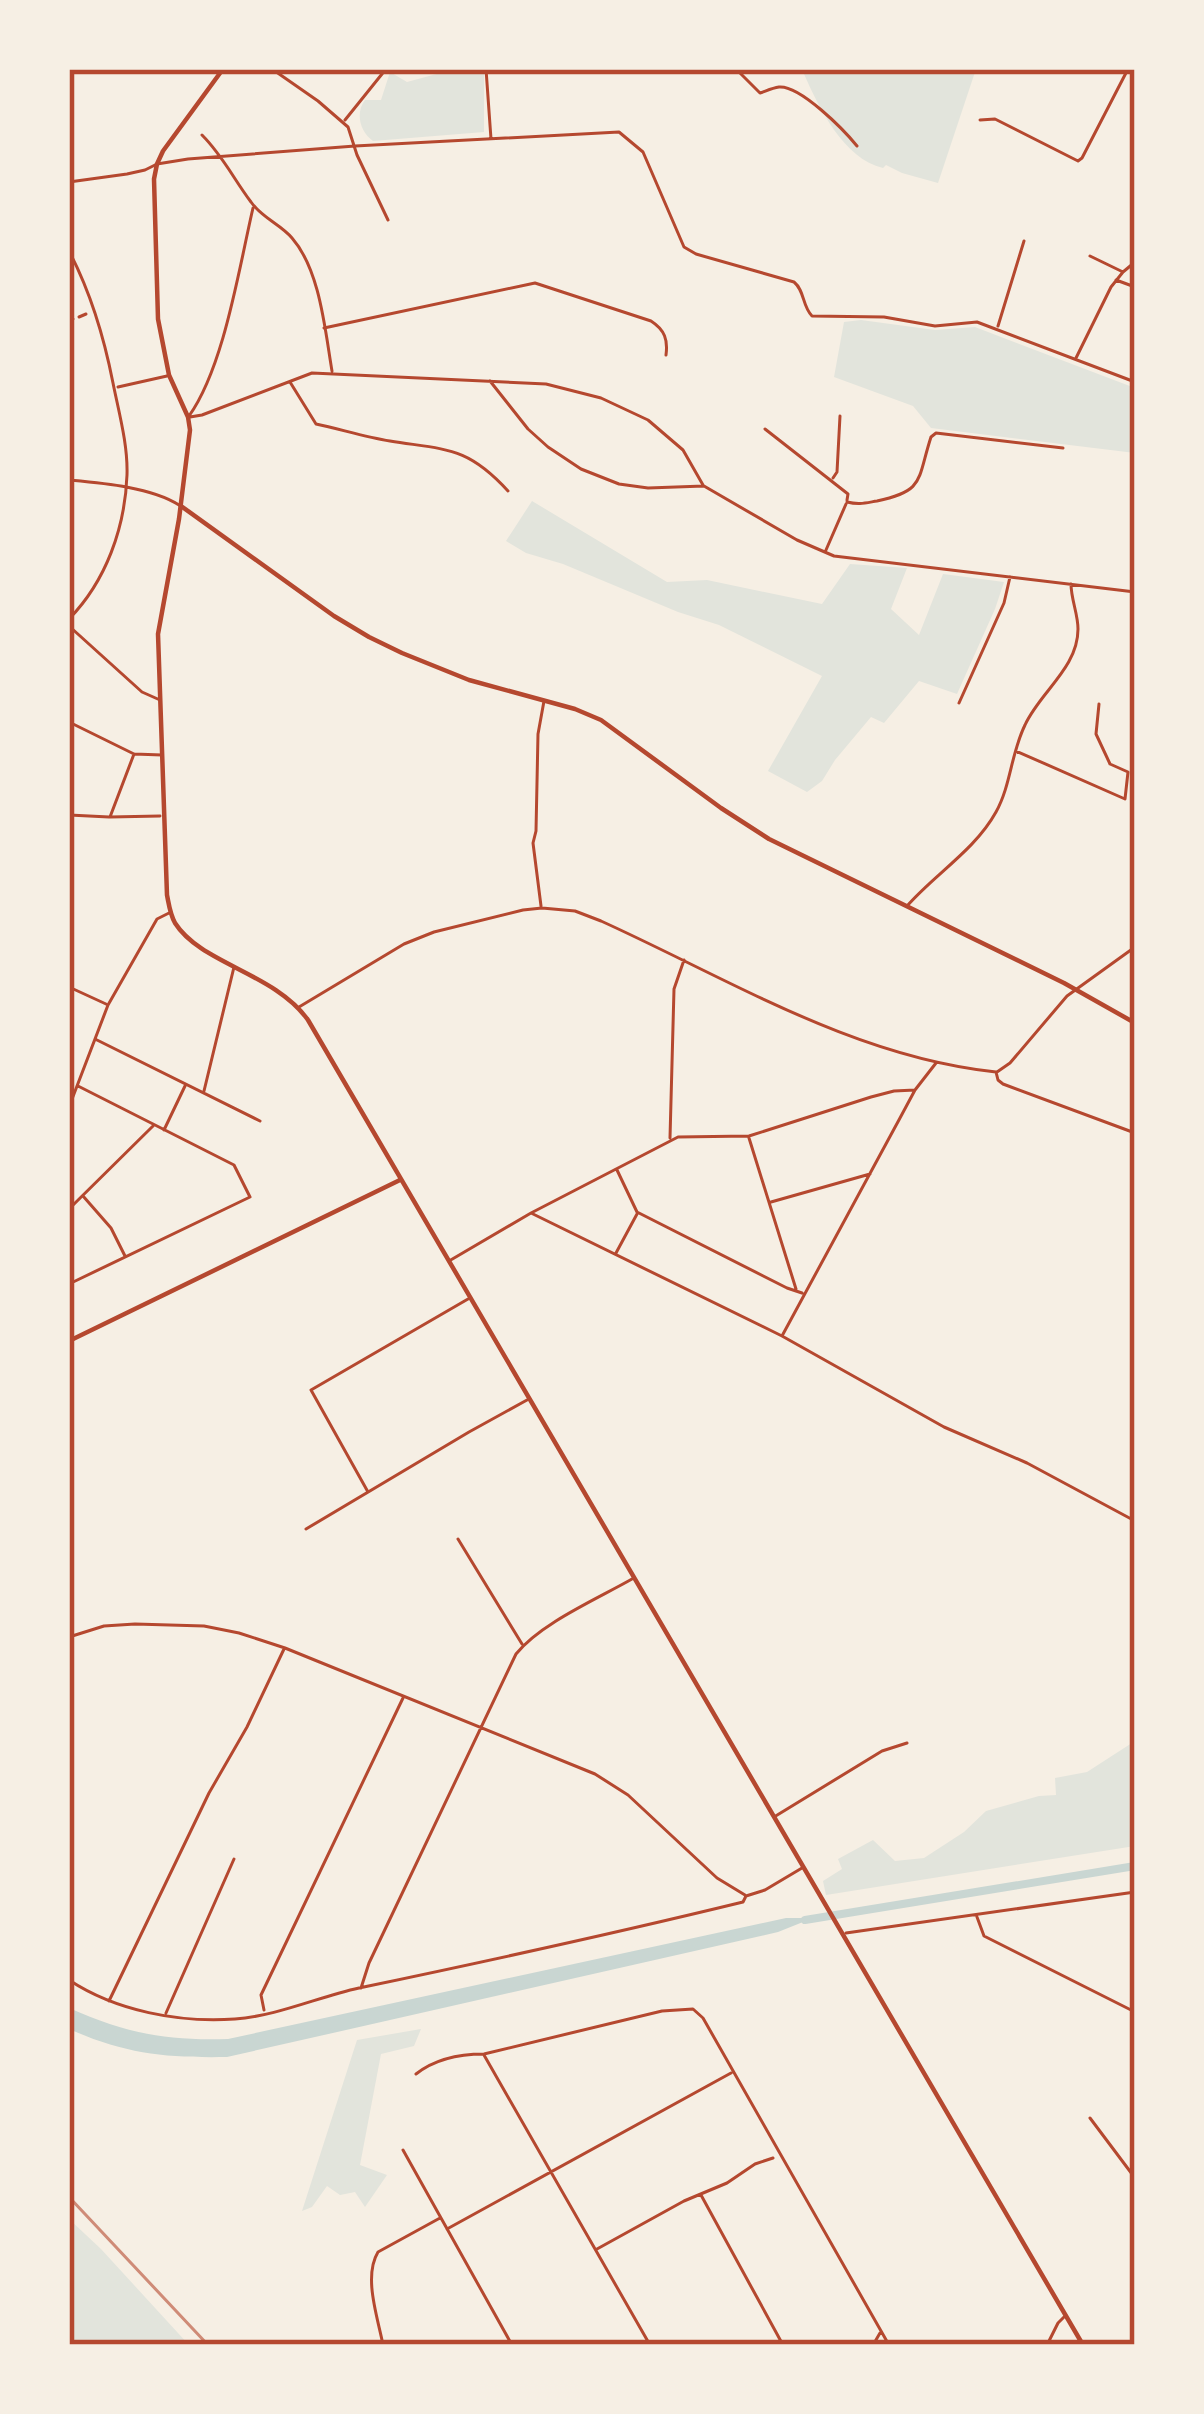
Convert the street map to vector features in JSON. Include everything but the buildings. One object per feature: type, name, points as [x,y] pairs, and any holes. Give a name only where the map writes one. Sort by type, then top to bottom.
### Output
[{"type":"main road","points":[[223,69],[157,164],[154,189],[157,301],[169,375],[188,417],[190,446],[158,634],[170,912],[188,937],[299,1007],[1083,2345]]},
{"type":"main road","points":[[180,506],[369,637],[439,670],[611,725],[769,839],[1135,1023]]},
{"type":"main road","points":[[69,1341],[400,1180]]},
{"type":"street","points":[[272,69],[343,121],[388,220]]},
{"type":"street","points":[[343,121],[386,69]]},
{"type":"street","points":[[486,69],[491,139]]},
{"type":"street","points":[[736,69],[760,93],[778,87],[794,91],[857,146]]},
{"type":"street","points":[[980,120],[995,119],[1078,161],[1128,69]]},
{"type":"street","points":[[69,182],[222,156],[619,132],[643,152],[679,238],[689,250],[794,282],[812,316],[896,318],[935,326],[977,322],[1135,382]]},
{"type":"street","points":[[202,135],[222,156],[253,206],[300,248],[320,298],[333,372]]},
{"type":"street","points":[[188,417],[211,373],[253,206]]},
{"type":"street","points":[[997,329],[1024,241]]},
{"type":"street","points":[[69,251],[95,310],[127,464],[110,558],[97,584],[69,619]]},
{"type":"street","points":[[1090,256],[1123,272]]},
{"type":"street","points":[[1076,358],[1116,280],[1135,262]]},
{"type":"street","points":[[1116,280],[1135,287]]},
{"type":"street","points":[[324,328],[535,283],[651,321],[668,340],[666,356]]},
{"type":"street","points":[[188,417],[312,373],[546,384],[621,406],[659,427],[677,443],[704,486],[797,541],[834,556],[1135,592]]},
{"type":"street","points":[[114,388],[169,375]]},
{"type":"street","points":[[290,380],[316,424],[451,449],[474,460],[508,491]]},
{"type":"street","points":[[490,382],[528,429],[581,469],[619,484],[704,486]]},
{"type":"street","points":[[832,479],[837,472],[840,416]]},
{"type":"street","points":[[765,429],[848,494],[825,552]]},
{"type":"street","points":[[847,502],[857,505],[905,495],[915,488],[936,433],[1063,448]]},
{"type":"street","points":[[69,480],[164,496],[180,506]]},
{"type":"street","points":[[959,703],[1011,576]]},
{"type":"street","points":[[906,908],[987,827],[1005,794],[1025,724],[1065,669],[1076,644],[1071,584]]},
{"type":"street","points":[[69,602],[78,610]]},
{"type":"street","points":[[69,626],[142,692],[160,700]]},
{"type":"street","points":[[542,908],[533,842],[544,701]]},
{"type":"street","points":[[1015,751],[1125,800],[1128,772],[1110,764],[1096,734],[1100,704]]},
{"type":"street","points":[[69,722],[134,754],[163,754]]},
{"type":"street","points":[[110,818],[134,754]]},
{"type":"street","points":[[69,814],[165,816]]},
{"type":"street","points":[[299,1007],[421,936],[507,914],[565,909],[585,914],[839,1033],[888,1051],[995,1072],[1010,1063],[1075,989],[1135,947]]},
{"type":"street","points":[[69,1107],[108,1005],[157,920],[170,912]]},
{"type":"street","points":[[670,1140],[674,989],[684,960]]},
{"type":"street","points":[[204,1093],[235,966]]},
{"type":"street","points":[[69,987],[108,1005]]},
{"type":"street","points":[[95,1039],[260,1121]]},
{"type":"street","points":[[782,1336],[915,1090],[938,1062]]},
{"type":"street","points":[[995,1072],[1003,1084],[1135,1133]]},
{"type":"street","points":[[164,1130],[186,1084]]},
{"type":"street","points":[[69,1285],[250,1197],[234,1165],[78,1086]]},
{"type":"street","points":[[448,1262],[670,1140],[692,1135],[749,1136],[871,1097],[915,1090]]},
{"type":"street","points":[[69,1209],[154,1124]]},
{"type":"street","points":[[749,1136],[796,1290]]},
{"type":"street","points":[[616,1169],[638,1212],[803,1294]]},
{"type":"street","points":[[769,1203],[870,1174]]},
{"type":"street","points":[[82,1196],[111,1228],[126,1257]]},
{"type":"street","points":[[615,1256],[638,1212]]},
{"type":"street","points":[[530,1214],[782,1336],[944,1427],[1027,1463],[1135,1521]]},
{"type":"street","points":[[368,1492],[311,1390],[470,1298]]},
{"type":"street","points":[[306,1528],[529,1400]]},
{"type":"street","points":[[458,1539],[523,1646]]},
{"type":"street","points":[[361,1988],[516,1654],[633,1578]]},
{"type":"street","points":[[69,1637],[104,1626],[169,1624],[239,1633],[284,1648],[595,1774],[661,1823],[717,1878],[746,1896]]},
{"type":"street","points":[[109,2002],[284,1648]]},
{"type":"street","points":[[265,2013],[261,1995],[404,1696]]},
{"type":"street","points":[[773,1818],[882,1750],[907,1743]]},
{"type":"street","points":[[165,2015],[234,1859]]},
{"type":"street","points":[[69,1980],[109,2002],[165,2015],[234,2019],[741,1903],[802,1868]]},
{"type":"street","points":[[841,1934],[1135,1892]]},
{"type":"street","points":[[976,1916],[984,1936],[1135,2012]]},
{"type":"street","points":[[416,2074],[454,2056],[484,2054],[688,2008],[703,2018],[889,2345]]},
{"type":"street","points":[[484,2054],[650,2345]]},
{"type":"street","points":[[447,2229],[733,2072]]},
{"type":"street","points":[[1090,2117],[1135,2178]]},
{"type":"street","points":[[404,2150],[512,2345]]},
{"type":"street","points":[[596,2250],[773,2158]]},
{"type":"street","points":[[701,2195],[783,2345]]},
{"type":"street","points":[[382,2345],[372,2261],[377,2252],[441,2217]]},
{"type":"street","points":[[1047,2345],[1066,2315]]},
{"type":"street","points":[[872,2345],[882,2332]]},
{"type":"shaded area","points":[[455,69],[484,69],[484,132],[373,141],[365,133],[360,122],[362,105],[365,100],[381,100],[390,72],[407,82]]},
{"type":"shaded area","points":[[807,69],[976,69],[938,183],[886,165],[883,168],[856,154],[825,116],[804,74]]},
{"type":"shaded area","points":[[844,322],[935,330],[975,327],[1135,388],[1135,453],[931,428],[913,406],[834,377]]},
{"type":"shaded area","points":[[532,501],[667,582],[707,580],[822,604],[850,564],[907,568],[891,609],[919,635],[943,574],[1004,582],[957,694],[919,681],[884,723],[871,717],[822,781],[807,792],[768,771],[822,676],[719,625],[526,553],[506,541]]},
{"type":"shaded area","points":[[1135,1741],[1135,1846],[826,1895],[823,1881],[842,1869],[838,1859],[873,1840],[895,1861],[924,1858],[986,1811],[1056,1795],[1055,1778],[1087,1772]]},
{"type":"shaded area","points":[[786,1918],[813,1918],[778,1932],[227,2057],[146,2053],[69,2029],[69,2008],[146,2034],[228,2039]]},
{"type":"shaded area","points":[[421,2029],[414,2046],[381,2054],[360,2165],[387,2175],[365,2207],[355,2192],[340,2195],[327,2186],[312,2207],[302,2211],[357,2040]]},
{"type":"shaded area","points":[[69,2219],[101,2249],[189,2345],[69,2345]]},
{"type":"waterway","points":[[805,1920],[1135,1866]]},
{"type":"railway","points":[[69,2197],[208,2345]]}]
